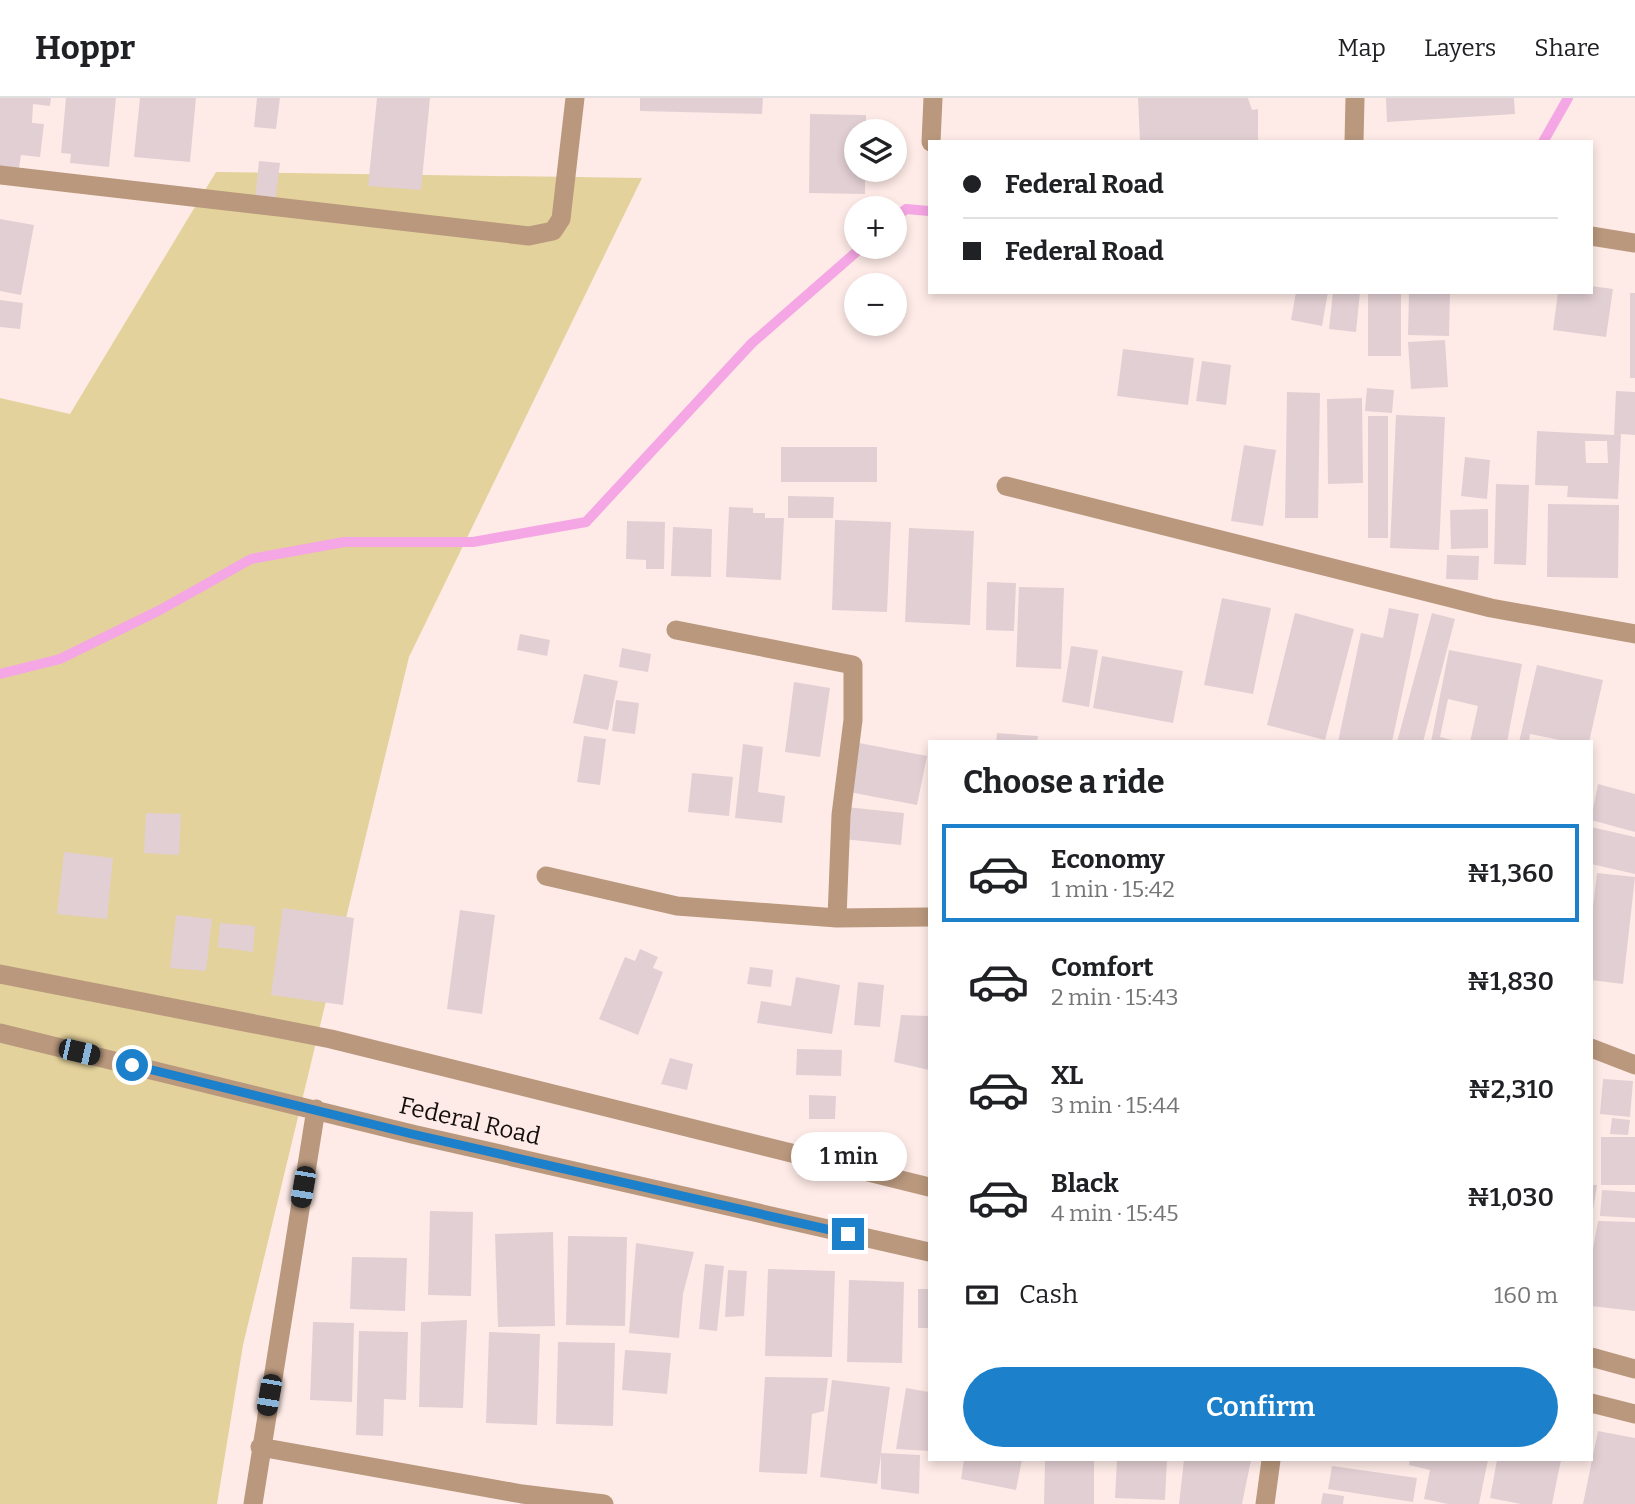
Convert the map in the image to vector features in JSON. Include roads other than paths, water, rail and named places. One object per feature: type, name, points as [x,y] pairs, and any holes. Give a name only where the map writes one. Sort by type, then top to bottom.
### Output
[{"type":"street","points":[[0,174],[529,236],[553,231],[561,219],[575,98]]},
{"type":"street","points":[[931,140],[933,98]]},
{"type":"street","points":[[1354,140],[1355,98]]},
{"type":"street","points":[[1593,236],[1635,243]]},
{"type":"street","points":[[1006,486],[1491,608],[1635,635]]},
{"type":"street","points":[[676,630],[853,665],[853,720],[841,815],[837,918]]},
{"type":"street","points":[[546,876],[677,906],[837,918],[928,917]]},
{"type":"street","name":"Federal Road","points":[[0,974],[331,1039],[928,1187]]},
{"type":"street","name":"Federal Road","points":[[0,1033],[928,1252]]},
{"type":"street","points":[[1593,1049],[1635,1065]]},
{"type":"street","points":[[253,1504],[316,1109]]},
{"type":"street","points":[[1593,1358],[1635,1369]]},
{"type":"street","points":[[1593,1403],[1635,1413]]},
{"type":"street","points":[[260,1447],[521,1499],[604,1504]]},
{"type":"street","points":[[1265,1504],[1271,1461]]},
{"type":"waterway","points":[[1544,140],[1568,98]]},
{"type":"waterway","points":[[907,209],[928,211]]},
{"type":"waterway","points":[[0,674],[60,659],[160,610],[251,559],[344,542],[473,542],[586,522],[752,343],[848,259]]}]
